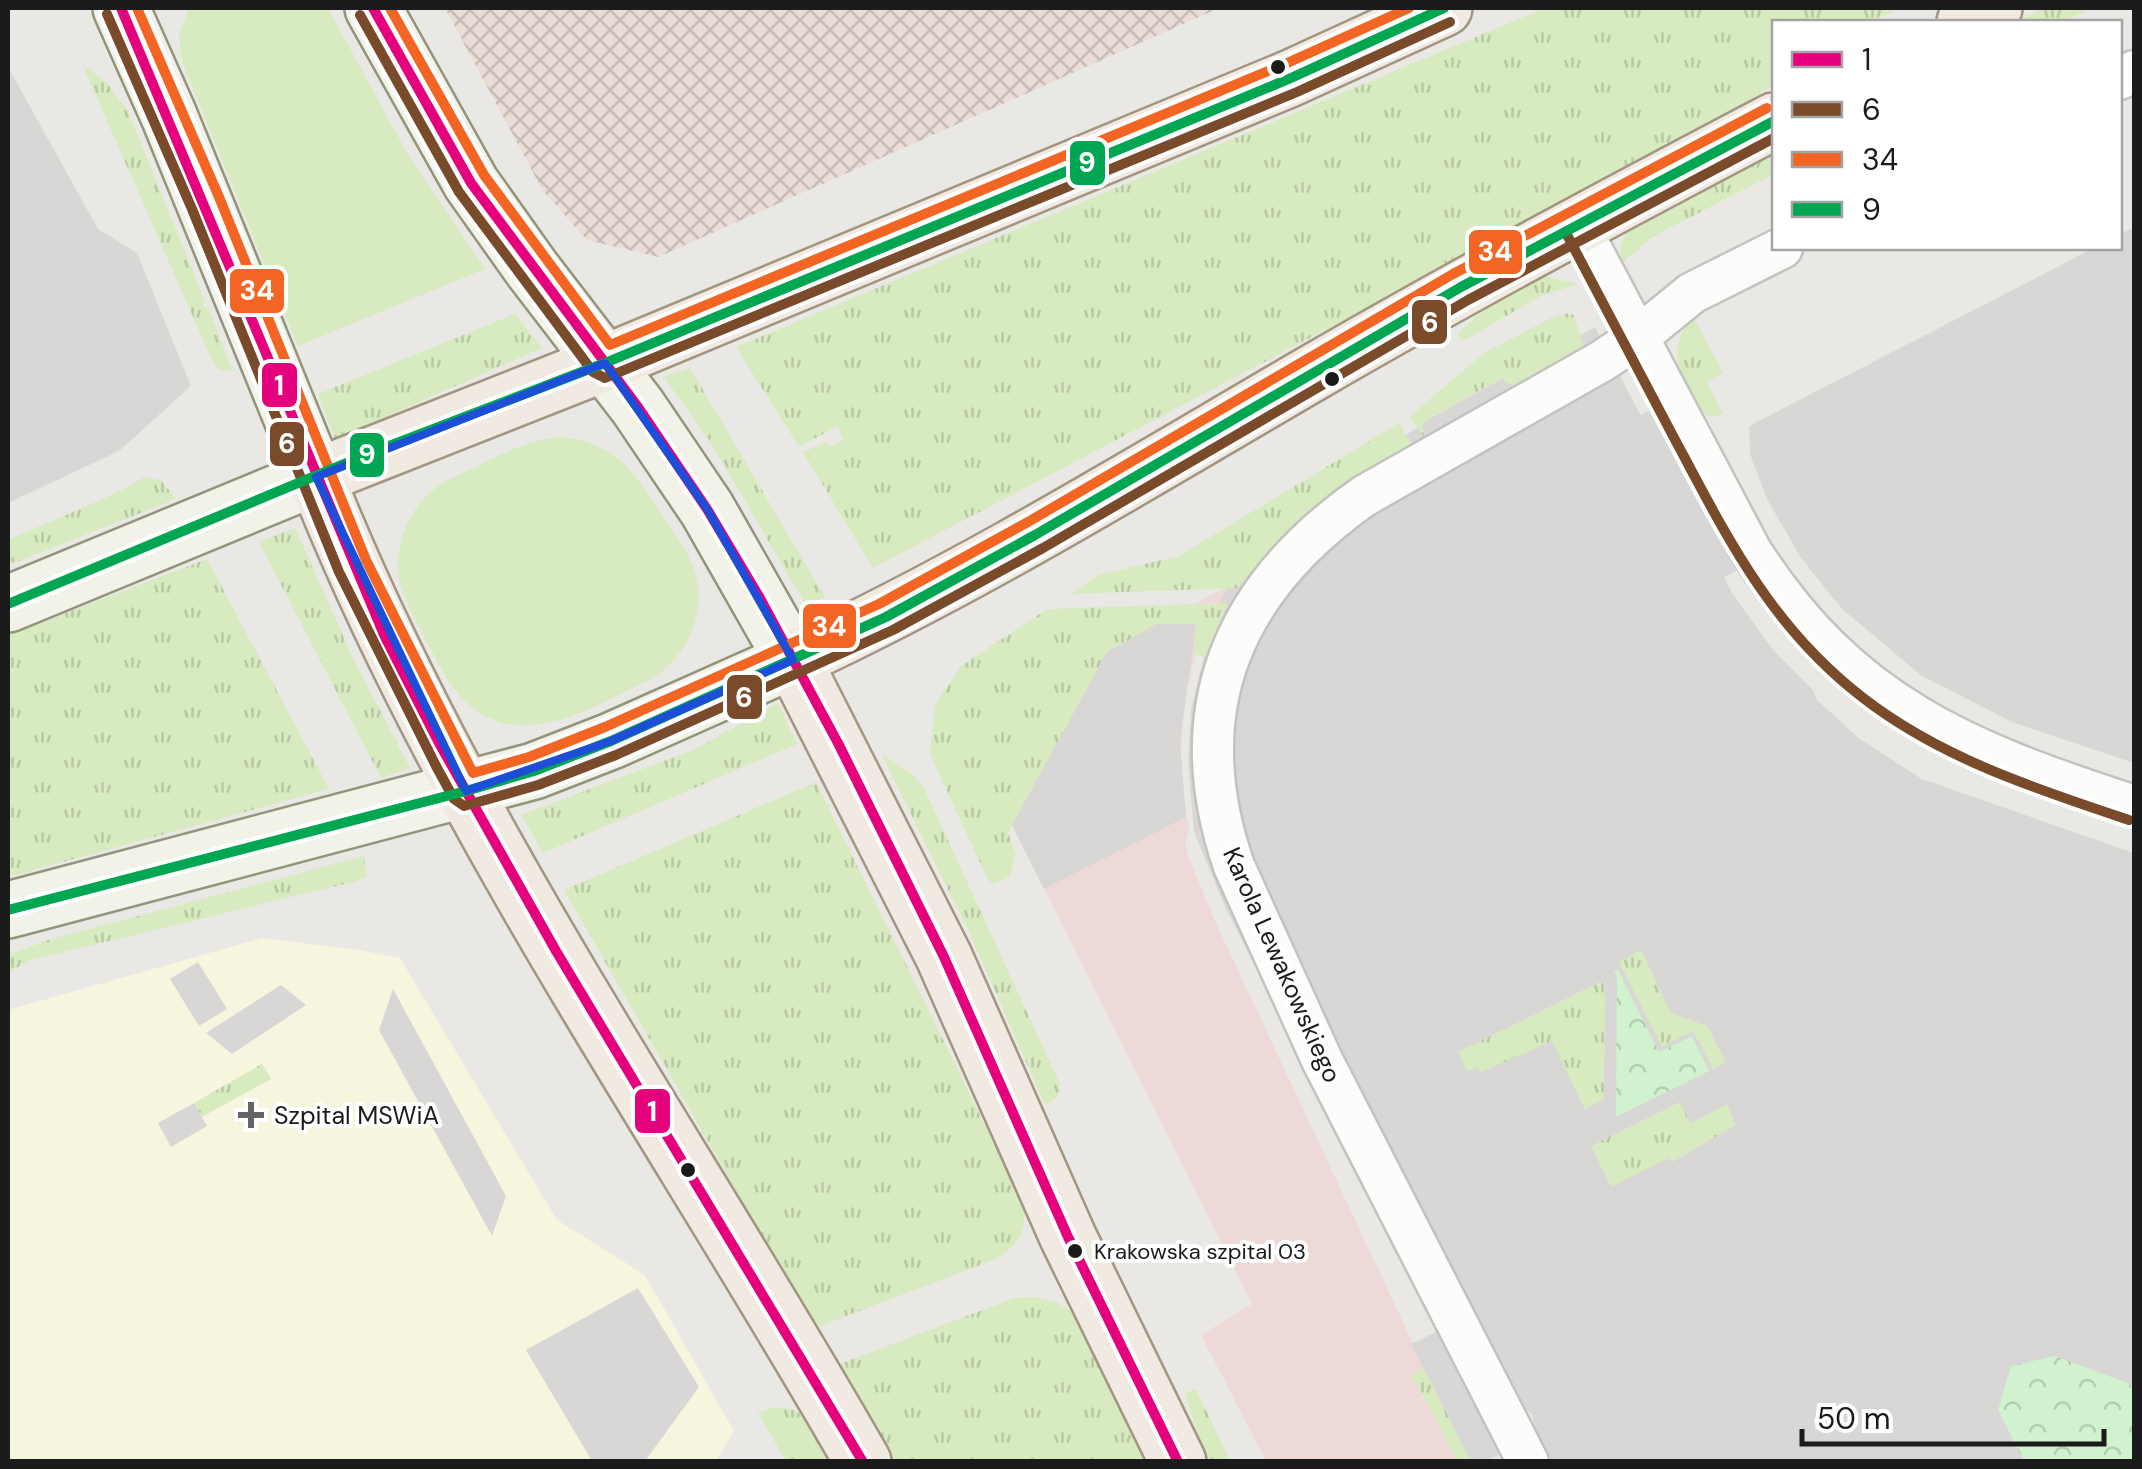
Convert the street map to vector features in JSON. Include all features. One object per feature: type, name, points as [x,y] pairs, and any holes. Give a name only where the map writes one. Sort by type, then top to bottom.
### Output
[{"type":"main road","points":[[373,8],[471,182],[707,509],[793,660],[944,957],[1068,1238],[1178,1462]]},
{"type":"main road","points":[[8,604],[316,476],[605,363],[1291,78],[1444,8]]},
{"type":"main road","points":[[1969,20],[1994,8]]},
{"type":"main road","points":[[126,9],[384,633],[520,888],[863,1462]]},
{"type":"main road","points":[[8,910],[534,771],[793,660],[886,617],[1035,536],[1461,288],[1772,122]]},
{"type":"street","points":[[1579,226],[1751,551],[1775,589],[1816,638],[1880,693],[1936,728],[1987,753],[2134,806]]},
{"type":"street","name":"Karola Lewakowskiego","points":[[1528,1462],[1322,1060],[1224,837],[1216,802],[1212,745],[1221,687],[1243,625],[1272,577],[1309,538],[1364,496],[1602,361],[1692,293],[1778,250]]},
{"type":"highlighted area","points":[[605,363],[707,509],[793,660],[611,741],[466,791],[316,477]]},
{"type":"shaded area","points":[[445,8],[1219,8],[658,257],[587,240],[543,191]]},
{"type":"shaded area","points":[[8,67],[98,229],[137,253],[191,386],[119,451],[8,503]]},
{"type":"shaded area","points":[[2134,227],[2134,763],[2012,722],[1922,676],[1841,608],[1801,558],[1767,499],[1750,454],[1749,426],[2090,250],[2122,250],[2122,233]]},
{"type":"shaded area","points":[[1595,327],[1732,593],[1774,651],[1813,690],[1816,699],[1860,739],[1922,779],[2134,853],[2134,1461],[1548,1461],[1539,1444],[1532,1414],[1454,1354],[1226,909],[1194,832],[1188,762],[1191,710],[1213,619],[1231,577],[1271,528],[1400,438]]},
{"type":"shaded area","points":[[1501,379],[1515,387],[1425,439],[1422,423]]},
{"type":"shaded area","points":[[1655,408],[1738,570],[1716,581],[1632,419]]},
{"type":"shaded area","points":[[1333,579],[1353,600],[1318,646],[1298,682],[1279,736],[1283,777],[1298,845],[1338,928],[1309,944],[1260,839],[1249,779],[1251,727],[1266,666],[1288,627]]},
{"type":"shaded area","points":[[1428,581],[1448,609],[1394,648],[1373,674],[1350,722],[1346,753],[1350,808],[1320,815],[1313,777],[1313,748],[1317,716],[1331,682],[1349,651],[1373,623]]},
{"type":"shaded area","points":[[1229,585],[1196,649],[1184,703],[1180,767],[1189,831],[1185,842],[1188,855],[1214,919],[1424,1367],[1411,1374],[1459,1461],[1266,1461],[1201,1335],[1252,1304],[1012,825],[1107,652]]},
{"type":"shaded area","points":[[1157,624],[1196,624],[1180,742],[1186,817],[1044,889],[1012,825],[1107,652]]},
{"type":"shaded area","name":"Szpital MSWiA","points":[[262,938],[400,958],[557,1220],[645,1275],[734,1431],[715,1462],[8,1462],[8,1010]]},
{"type":"shaded area","points":[[1586,947],[1598,973],[1443,1050],[1430,1024]]},
{"type":"shaded area","points":[[198,962],[227,1009],[199,1026],[170,979]]},
{"type":"shaded area","points":[[281,985],[306,1005],[232,1054],[206,1033]]},
{"type":"shaded area","points":[[393,989],[506,1196],[492,1236],[379,1030]]},
{"type":"shaded area","points":[[2034,999],[2102,1136],[2052,1158],[1994,1044],[2023,1040],[2009,1012]]},
{"type":"shaded area","points":[[1415,1031],[1428,1059],[1392,1076],[1378,1048]]},
{"type":"shaded area","points":[[1870,1038],[1903,1109],[1881,1121],[1852,1063]]},
{"type":"shaded area","points":[[1977,1067],[2026,1164],[1993,1179],[1962,1165],[1935,1106]]},
{"type":"shaded area","points":[[1794,1077],[1827,1077],[1881,1186],[1854,1196]]},
{"type":"shaded area","points":[[194,1103],[207,1126],[171,1147],[158,1123]]},
{"type":"shaded area","points":[[1914,1115],[2006,1300],[1985,1314],[1974,1310],[1885,1131]]},
{"type":"shaded area","points":[[1414,1129],[1448,1192],[1427,1203],[1394,1139]]},
{"type":"shaded area","points":[[1479,1257],[1518,1330],[1498,1341],[1459,1268]]},
{"type":"shaded area","points":[[638,1288],[699,1387],[645,1461],[592,1461],[526,1350]]},
{"type":"shaded area","points":[[1438,1331],[1500,1454],[1486,1461],[1471,1461],[1411,1344]]},
{"type":"shaded area","points":[[1577,1424],[1596,1461],[1568,1461],[1555,1436]]},
{"type":"green space","points":[[189,8],[328,8],[406,151],[485,269],[298,346],[182,62],[179,35]]},
{"type":"green space","points":[[1545,8],[1900,8],[1875,20],[1772,20],[1772,85],[1701,132],[873,568],[803,452],[843,440],[838,426],[799,447],[736,347]]},
{"type":"green space","points":[[2045,8],[2092,8],[2067,20],[2020,20]]},
{"type":"green space","points":[[82,64],[106,82],[127,109],[233,372],[219,369],[212,360]]},
{"type":"green space","points":[[1772,150],[1772,175],[1654,236],[1622,263],[1620,247],[1629,226]]},
{"type":"green space","points":[[1544,276],[1578,284],[1541,296],[1463,341],[1457,334],[1508,291]]},
{"type":"green space","points":[[1568,313],[1574,315],[1584,348],[1515,387],[1500,379],[1423,422],[1425,439],[1410,416],[1484,353]]},
{"type":"green space","points":[[515,314],[542,348],[335,439],[318,394]]},
{"type":"green space","points":[[1693,316],[1723,373],[1707,382],[1723,414],[1710,417],[1699,409],[1683,385],[1679,341]]},
{"type":"green space","points":[[690,368],[825,597],[806,605],[711,443],[664,377]]},
{"type":"green space","points":[[1399,423],[1413,447],[1341,486],[1301,517],[1237,588],[1070,594],[1098,575],[1179,556]]},
{"type":"green space","points":[[559,437],[595,445],[633,474],[689,558],[697,581],[697,613],[686,644],[652,679],[564,719],[508,724],[481,714],[460,696],[444,673],[403,593],[400,548],[418,506],[440,485],[515,448]]},
{"type":"green space","points":[[145,477],[161,480],[176,499],[14,563],[8,561],[8,540]]},
{"type":"green space","points":[[295,528],[352,656],[410,768],[381,778],[259,542]]},
{"type":"green space","points":[[207,559],[329,789],[8,877],[8,635]]},
{"type":"green space","points":[[1228,603],[1206,656],[1194,655],[1196,625],[1107,652],[1008,833],[1016,854],[1009,877],[994,884],[988,880],[930,754],[935,705],[961,666],[1047,609]]},
{"type":"green space","points":[[778,703],[797,744],[543,853],[521,815],[693,750]]},
{"type":"green space","points":[[882,755],[911,773],[923,786],[1060,1084],[1058,1095],[1045,1105],[969,932]]},
{"type":"green space","points":[[816,782],[1020,1196],[1024,1224],[1017,1240],[996,1259],[815,1328],[564,890]]},
{"type":"green space","points":[[364,856],[367,876],[357,881],[27,961],[8,974],[8,955],[51,939]]},
{"type":"green space","points":[[1641,950],[1671,1013],[1707,1026],[1726,1062],[1713,1069],[1693,1031],[1662,1047],[1619,962]]},
{"type":"green space","points":[[1618,970],[1659,1052],[1692,1036],[1709,1071],[1616,1117],[1614,972]]},
{"type":"green space","points":[[1602,981],[1604,1099],[1585,1109],[1552,1041],[1481,1072],[1477,1067],[1467,1071],[1458,1052]]},
{"type":"green space","points":[[262,1064],[271,1079],[202,1117],[194,1103]]},
{"type":"green space","points":[[1680,1102],[1690,1123],[1727,1104],[1736,1125],[1672,1162],[1669,1158],[1611,1187],[1591,1146]]},
{"type":"green space","points":[[1036,1297],[1058,1303],[1078,1315],[1150,1461],[893,1461],[837,1365],[1014,1298]]},
{"type":"green space","points":[[2055,1356],[2130,1384],[2134,1390],[2134,1461],[2024,1461],[1998,1410],[2011,1366]]},
{"type":"green space","points":[[1424,1367],[1472,1461],[1458,1461],[1411,1374]]},
{"type":"green space","points":[[1196,1389],[1230,1461],[1206,1461],[1185,1394]]},
{"type":"green space","points":[[785,1408],[804,1416],[836,1461],[786,1461],[758,1413]]},
{"type":"transit line","name":"1","points":[[121,8],[385,637],[439,743],[556,951],[863,1462]]},
{"type":"transit line","name":"34","points":[[137,8],[219,197],[366,560],[473,773],[529,757],[605,727],[879,604],[1028,522],[1453,274],[1767,108]]},
{"type":"transit line","name":"1","points":[[373,8],[471,183],[638,407],[707,509],[760,598],[839,745],[944,957],[1068,1237],[1178,1462]]},
{"type":"transit line","name":"34","points":[[390,8],[484,175],[610,345],[1285,64],[1409,8]]},
{"type":"transit line","name":"9","points":[[8,604],[363,456],[605,363],[1291,78],[1444,8]]},
{"type":"transit line","name":"6","points":[[107,14],[192,209],[339,572],[436,766],[454,799],[464,806],[538,785],[616,755],[893,630],[1043,548],[1468,300],[1772,139]]},
{"type":"transit line","name":"6","points":[[360,15],[459,192],[593,372],[605,378],[1297,92],[1450,22]]},
{"type":"transit line","name":"9","points":[[8,910],[466,791],[534,771],[611,741],[886,617],[1035,535],[1461,287],[1772,122]]},
{"type":"transit line","name":"6","points":[[1566,233],[1731,543],[1801,640],[1862,697],[1924,738],[2024,784],[2129,820]]},
{"type":"place","name":"Szpital MSWiA","points":[[251,1115]]},
{"type":"place","name":"Krakowska szpital 03","points":[[1075,1251]]}]
